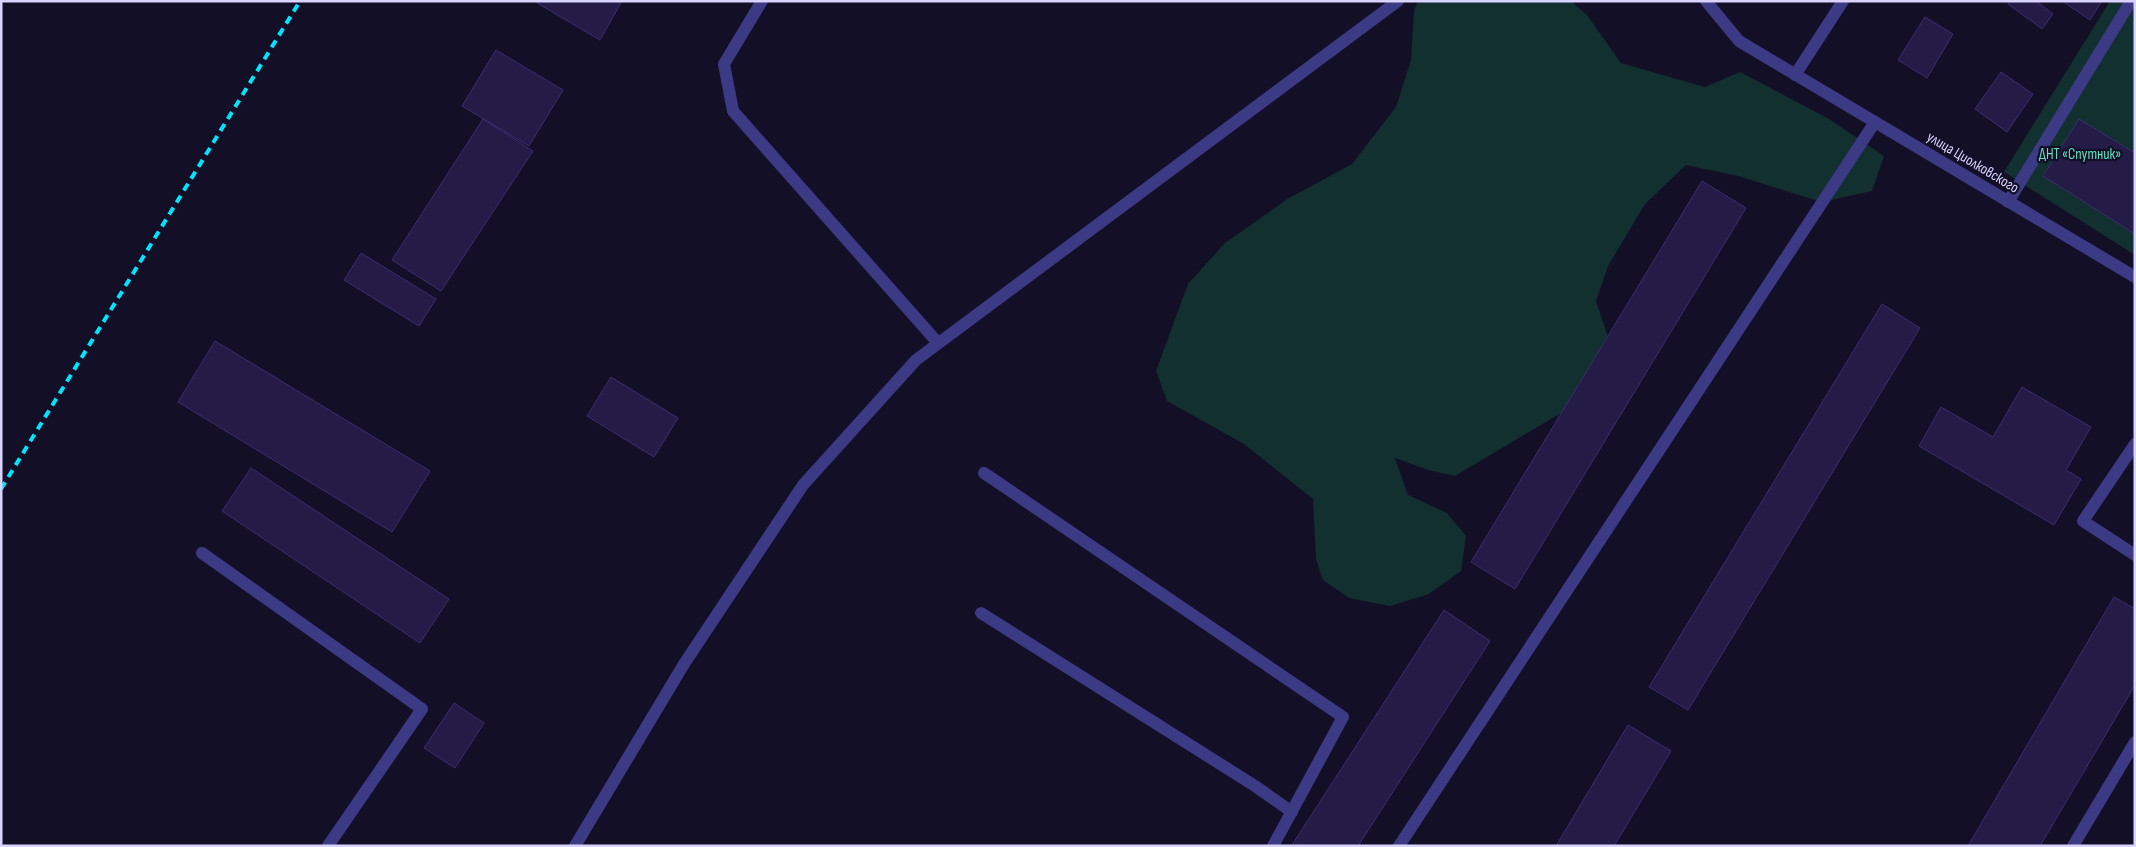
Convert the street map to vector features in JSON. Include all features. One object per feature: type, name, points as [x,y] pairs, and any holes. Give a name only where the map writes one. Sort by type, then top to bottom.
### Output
[{"type":"street","points":[[762,1],[724,64],[733,111],[938,343]]},
{"type":"street","points":[[575,846],[684,664],[803,485],[916,360],[1398,1]]},
{"type":"street","name":"улица Циолковского","points":[[1706,1],[1739,41],[2135,277]]},
{"type":"street","points":[[1795,75],[1843,1]]},
{"type":"street","points":[[2008,202],[2131,1]]},
{"type":"street","points":[[1399,846],[1875,122]]},
{"type":"street","points":[[2135,444],[2082,521],[2135,555]]},
{"type":"street","points":[[984,472],[1344,717],[1273,846]]},
{"type":"street","points":[[202,553],[422,709],[328,846]]},
{"type":"street","points":[[980,613],[1256,786],[1292,812]]},
{"type":"street","points":[[2073,846],[2135,742]]},
{"type":"green space","points":[[1418,1],[1571,1],[1587,15],[1621,63],[1705,87],[1740,72],[1829,119],[1884,156],[1872,191],[1822,202],[1738,176],[1686,165],[1645,204],[1608,266],[1596,301],[1612,349],[1586,398],[1455,476],[1428,470],[1395,458],[1408,495],[1447,513],[1466,536],[1461,571],[1429,594],[1390,606],[1349,598],[1323,580],[1316,559],[1313,499],[1244,444],[1167,401],[1156,371],[1188,284],[1225,243],[1289,198],[1352,164],[1396,107],[1411,60],[1414,11]]},
{"type":"green space","name":"ДНТ «Спутник»","points":[[2110,1],[2135,1],[2135,255],[2004,172]]},
{"type":"building","points":[[538,1],[622,1],[600,40],[537,3]]},
{"type":"building","points":[[2009,1],[2036,1],[2053,14],[2042,29],[2008,4]]},
{"type":"building","points":[[2062,1],[2102,1],[2090,20]]},
{"type":"building","points":[[1925,17],[1953,34],[1927,78],[1898,60]]},
{"type":"building","points":[[496,50],[563,90],[529,146],[462,106]]},
{"type":"building","points":[[2001,72],[2033,94],[2007,132],[1975,109]]},
{"type":"building","points":[[483,119],[533,151],[441,291],[392,260]]},
{"type":"building","points":[[2079,119],[2135,153],[2135,234],[2043,176]]},
{"type":"building","points":[[1702,181],[1746,208],[1515,589],[1471,562]]},
{"type":"building","points":[[361,253],[436,299],[419,326],[344,280]]},
{"type":"building","points":[[1882,304],[1920,328],[1688,710],[1649,687]]},
{"type":"building","points":[[215,341],[430,471],[392,532],[178,402]]},
{"type":"building","points":[[611,377],[678,418],[654,457],[587,416]]},
{"type":"building","points":[[2022,387],[2091,427],[2066,470],[2081,479],[2054,525],[1919,446],[1941,407],[1993,437]]},
{"type":"building","points":[[251,468],[449,599],[420,643],[222,511]]},
{"type":"building","points":[[2114,597],[2135,609],[2135,685],[2040,846],[1968,846]]},
{"type":"building","points":[[1444,610],[1490,641],[1358,846],[1292,845]]},
{"type":"building","points":[[454,703],[484,723],[455,768],[424,748]]},
{"type":"building","points":[[1628,725],[1671,751],[1614,846],[1556,846]]},
{"type":"railway","points":[[1,489],[300,1]]}]
